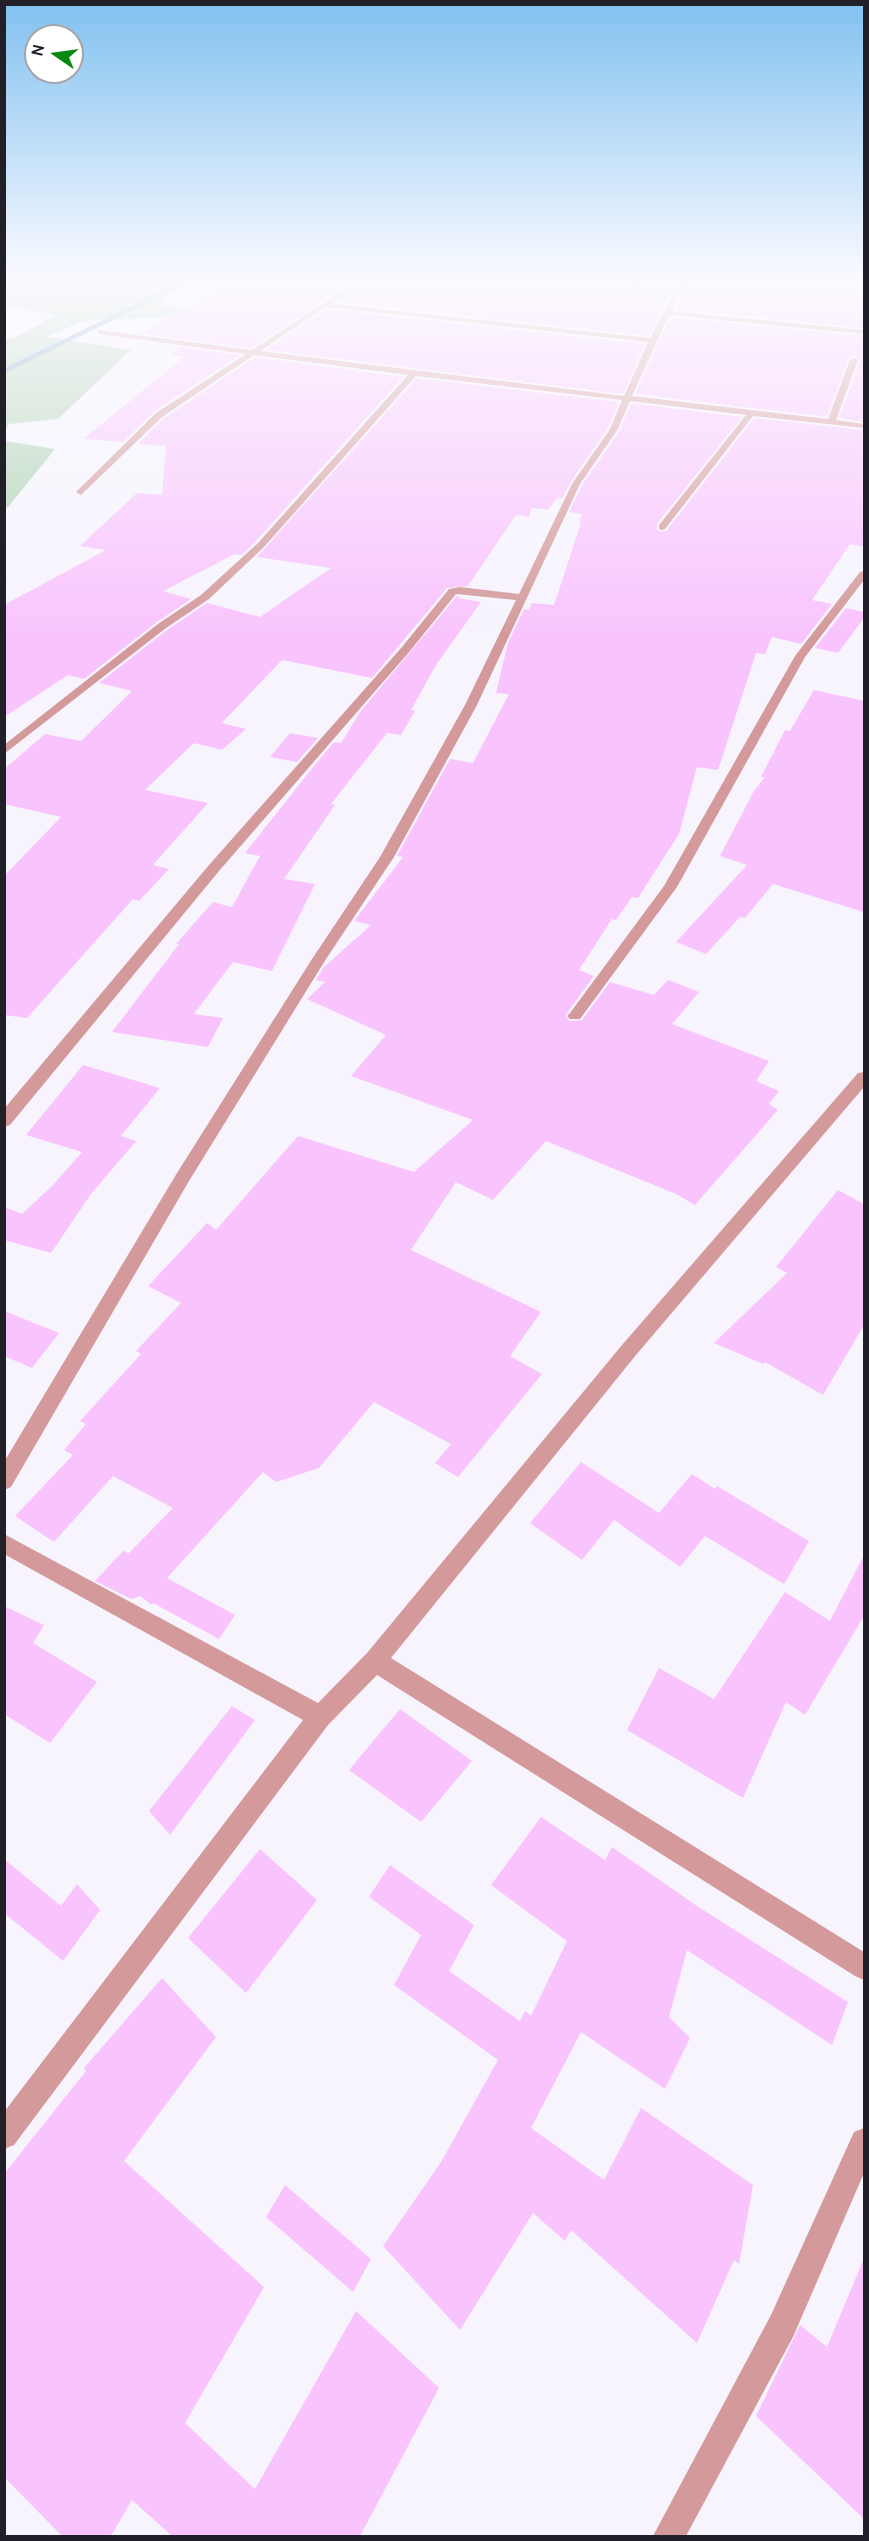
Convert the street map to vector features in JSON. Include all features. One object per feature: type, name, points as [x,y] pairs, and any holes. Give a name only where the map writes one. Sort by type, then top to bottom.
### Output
[{"type":"street","points":[[81,492],[159,415],[183,399]]},
{"type":"street","points":[[4,751],[162,626],[205,597],[253,553],[390,399]]},
{"type":"street","points":[[4,1481],[183,1177],[319,959],[387,857],[471,705],[576,484],[614,429],[629,399]]},
{"type":"street","points":[[634,399],[864,426]]},
{"type":"street","points":[[832,421],[840,399]]},
{"type":"street","points":[[662,527],[752,412]]},
{"type":"street","points":[[575,1016],[670,887],[800,657],[864,574]]},
{"type":"street","points":[[4,1121],[214,868],[406,649],[453,591],[521,597]]},
{"type":"street","points":[[4,2135],[320,1717],[375,1661],[629,1350],[864,1077]]},
{"type":"street","points":[[4,1543],[320,1717]]},
{"type":"street","points":[[375,1661],[864,1967]]},
{"type":"street","points":[[669,2536],[782,2326],[864,2142]]},
{"type":"green space","points":[[5,399],[80,399],[58,419],[9,424],[5,431]]},
{"type":"green space","points":[[5,441],[55,449],[5,509]]},
{"type":"building","points":[[133,399],[174,399],[155,411],[123,442],[83,439]]},
{"type":"building","points":[[193,399],[384,399],[242,555],[235,554],[163,591],[191,599],[157,622],[84,679],[68,675],[4,717],[4,605],[106,550],[80,546],[137,493],[162,495],[166,446],[138,444],[163,419]]},
{"type":"building","points":[[399,399],[590,399],[619,402],[608,428],[570,483],[562,499],[558,497],[548,510],[532,508],[529,517],[516,515],[468,586],[447,588],[372,678],[282,660],[222,723],[246,729],[222,750],[194,743],[145,790],[208,803],[153,865],[169,869],[139,901],[133,899],[27,1018],[4,1015],[4,876],[61,817],[4,804],[4,769],[45,734],[81,741],[132,691],[99,683],[167,630],[207,603],[260,617],[331,568],[257,557]]},
{"type":"building","points":[[673,399],[834,399],[827,417]]},
{"type":"building","points":[[846,399],[864,399],[864,422],[839,418]]},
{"type":"building","points":[[631,403],[742,417],[657,524],[657,530],[661,532],[667,530],[754,418],[864,430],[864,547],[850,544],[812,600],[832,604],[801,644],[772,637],[765,654],[756,653],[718,770],[697,767],[679,834],[638,898],[632,897],[616,920],[612,919],[579,970],[594,976],[565,1016],[570,1021],[582,1020],[610,982],[654,995],[668,980],[699,992],[672,1024],[769,1061],[756,1081],[779,1091],[769,1104],[778,1110],[695,1205],[676,1194],[546,1141],[493,1200],[456,1182],[411,1250],[541,1312],[510,1356],[542,1374],[458,1477],[435,1463],[451,1444],[374,1402],[319,1468],[276,1482],[263,1472],[167,1578],[235,1615],[219,1639],[153,1603],[152,1605],[140,1596],[131,1599],[95,1581],[124,1550],[128,1554],[173,1508],[113,1476],[54,1542],[15,1516],[73,1455],[64,1450],[86,1424],[80,1421],[141,1354],[136,1351],[181,1303],[148,1286],[207,1223],[216,1230],[298,1136],[414,1172],[473,1120],[351,1076],[386,1035],[307,999],[325,982],[316,980],[323,968],[371,925],[354,921],[403,857],[397,856],[450,759],[473,763],[509,694],[496,693],[508,643],[524,609],[529,610],[532,603],[554,605],[581,523],[579,523],[582,514],[569,512],[582,485],[620,430]]},
{"type":"building","points":[[457,596],[481,602],[436,665],[411,710],[415,711],[401,735],[387,733],[331,804],[335,805],[284,879],[315,884],[272,971],[233,962],[194,1014],[223,1018],[208,1047],[112,1032],[179,944],[176,944],[213,902],[232,907],[260,856],[245,853],[334,742],[341,743],[360,712]]},
{"type":"building","points":[[846,608],[864,612],[864,618],[838,653],[815,648]]},
{"type":"building","points":[[814,690],[864,701],[864,912],[773,884],[745,918],[740,917],[706,954],[676,942],[747,865],[720,856],[754,791],[765,777],[761,777],[785,730],[790,731]]},
{"type":"building","points":[[290,733],[318,738],[297,762],[270,757]]},
{"type":"building","points":[[83,1065],[160,1088],[121,1136],[136,1141],[91,1194],[51,1253],[4,1240],[4,1207],[22,1214],[52,1186],[82,1152],[26,1135]]},
{"type":"building","points":[[838,1190],[864,1204],[864,1325],[823,1395],[765,1362],[763,1364],[714,1343],[787,1273],[776,1267]]},
{"type":"building","points":[[4,1311],[59,1333],[32,1368],[4,1356]]},
{"type":"building","points":[[581,1462],[659,1513],[692,1474],[715,1489],[717,1486],[809,1541],[784,1584],[705,1536],[680,1567],[614,1520],[582,1560],[530,1523]]},
{"type":"building","points":[[864,1555],[864,1616],[805,1715],[786,1702],[743,1798],[627,1730],[659,1668],[714,1699],[785,1592],[830,1621]]},
{"type":"building","points":[[4,1606],[44,1625],[33,1643],[97,1682],[50,1743],[4,1714]]},
{"type":"building","points":[[232,1706],[255,1720],[170,1835],[149,1811]]},
{"type":"building","points":[[400,1709],[472,1761],[421,1822],[349,1770]]},
{"type":"building","points":[[541,1817],[605,1860],[612,1847],[697,1906],[848,2002],[832,2045],[687,1950],[669,2017],[690,2038],[665,2089],[581,2032],[531,2128],[604,2180],[641,2108],[753,2185],[739,2264],[734,2260],[697,2343],[571,2230],[565,2241],[533,2213],[460,2330],[383,2246],[441,2162],[498,2060],[394,1985],[421,1935],[369,1897],[390,1865],[474,1925],[449,1971],[520,2021],[525,2011],[531,2016],[567,1941],[491,1885]]},
{"type":"building","points":[[260,1849],[317,1900],[246,1993],[188,1938]]},
{"type":"building","points":[[4,1859],[61,1906],[77,1884],[100,1910],[63,1961],[4,1913]]},
{"type":"building","points":[[162,1978],[216,2037],[124,2161],[264,2287],[185,2423],[255,2489],[356,2311],[439,2388],[360,2536],[172,2536],[132,2500],[111,2536],[62,2536],[4,2477],[4,2174],[86,2071],[84,2068]]},
{"type":"building","points":[[285,2185],[371,2259],[353,2292],[266,2217]]},
{"type":"building","points":[[864,2258],[864,2519],[756,2416],[800,2325],[827,2347]]}]
